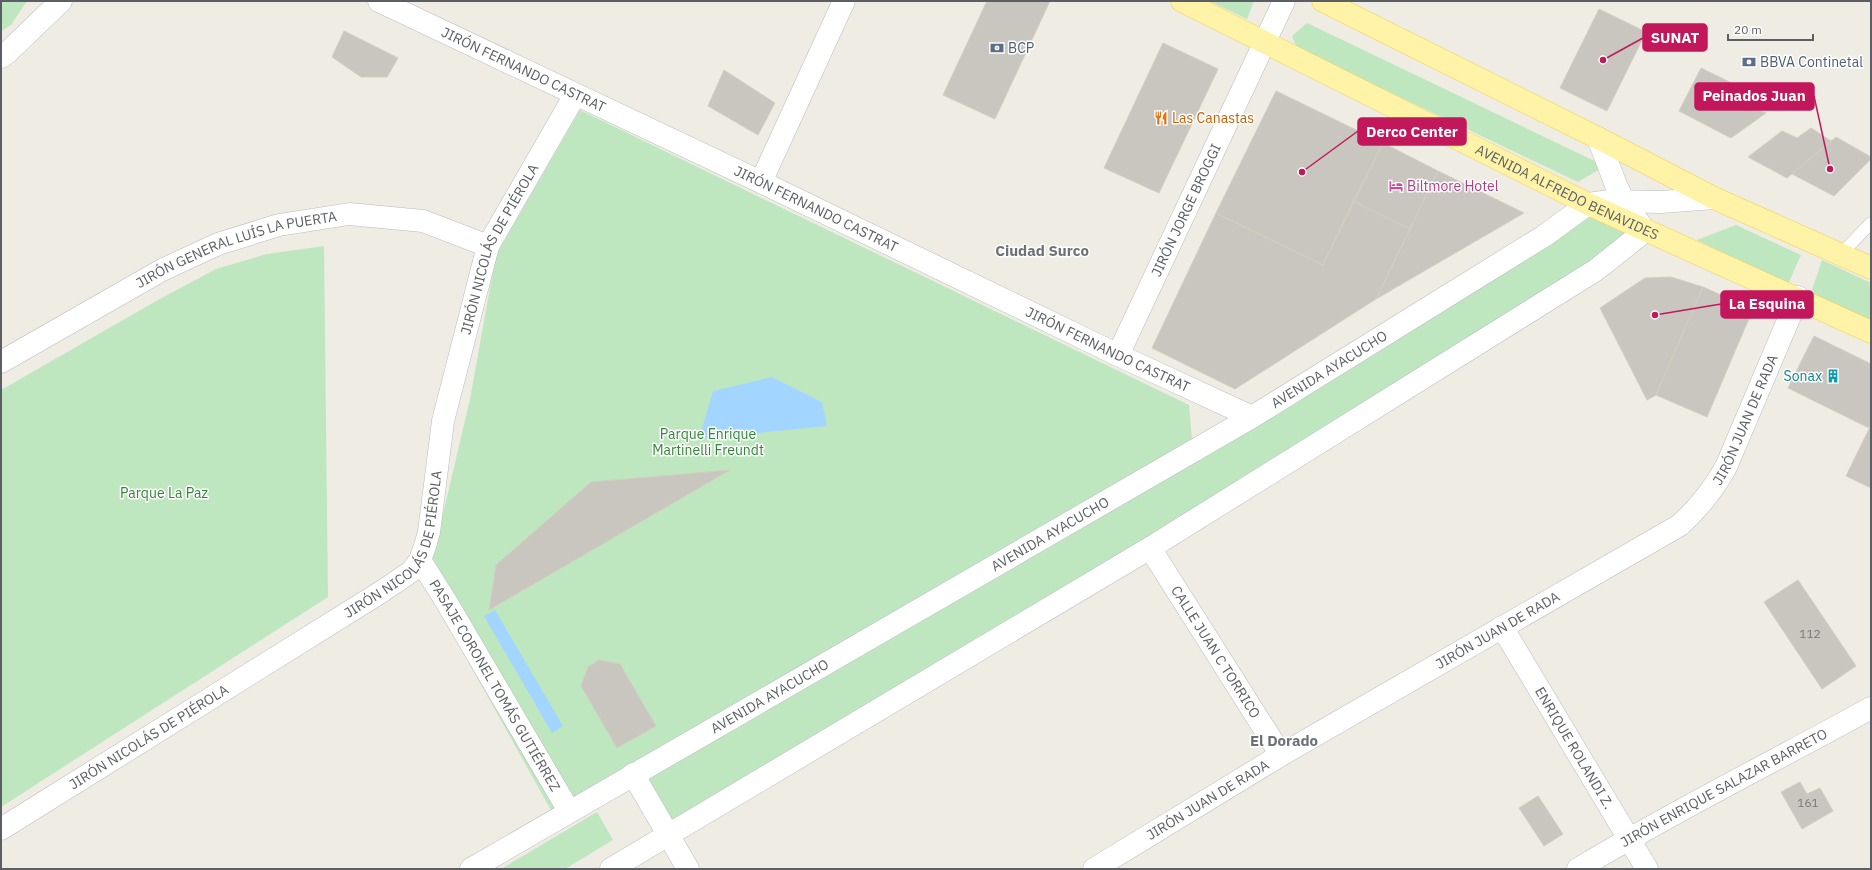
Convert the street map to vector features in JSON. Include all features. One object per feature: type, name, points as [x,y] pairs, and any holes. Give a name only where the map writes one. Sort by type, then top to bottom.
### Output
[{"type":"main road","name":"AVENIDA ALFREDO BENAVIDES","points":[[1182,1],[1588,204],[1871,332]]},
{"type":"main road","points":[[1322,1],[1598,138],[1714,198],[1871,268]]},
{"type":"street","points":[[1,57],[61,1]]},
{"type":"street","name":"JIRÓN FERNANDO CASTRAT","points":[[379,1],[761,182],[1118,355],[1252,417]]},
{"type":"street","points":[[761,182],[844,1]]},
{"type":"street","name":"JIRÓN JORGE BROGGI","points":[[1118,355],[1284,1]]},
{"type":"street","name":"JIRÓN NICOLÁS DE PIÉROLA","points":[[1,829],[401,580],[412,571],[420,560],[429,532],[443,421],[488,246],[575,95]]},
{"type":"street","points":[[611,869],[1150,548],[1596,270],[1644,230],[1624,202],[1598,138]]},
{"type":"street","name":"AVENIDA AYACUCHO","points":[[472,869],[569,811],[1252,417],[1544,236],[1588,204],[1610,201],[1661,202],[1714,198]]},
{"type":"street","name":"JIRÓN GENERAL LUÍS LA PUERTA","points":[[1,362],[162,270],[218,244],[279,224],[349,214],[423,221],[488,246]]},
{"type":"street","name":"JIRÓN JUAN DE RADA","points":[[1094,869],[1281,755],[1680,525],[1698,508],[1715,487],[1726,467],[1798,298]]},
{"type":"street","name":"CALLE JUAN C TORRICO","points":[[1150,548],[1281,755]]},
{"type":"street","name":"PASAJE CORONEL TOMÁS GUTIÉRREZ","points":[[420,560],[569,811]]},
{"type":"street","name":"ENRIQUE ROLANDI Z.","points":[[1502,627],[1647,869]]},
{"type":"street","name":"JIRÓN ENRIQUE SALAZAR BARRETO","points":[[1578,869],[1629,838],[1871,708]]},
{"type":"street","points":[[633,774],[688,869]]},
{"type":"lane","points":[[1841,254],[1871,223]]},
{"type":"green space","points":[[1,1],[27,1],[11,25],[1,31]]},
{"type":"green space","points":[[1209,1],[1254,1],[1247,19]]},
{"type":"green space","points":[[1307,23],[1605,166],[1578,182],[1297,48],[1292,36]]},
{"type":"green space","name":"Parque Enrique Martinelli Freundt","points":[[580,110],[1189,405],[1192,439],[552,812],[425,584],[470,399],[496,255]]},
{"type":"green space","points":[[1588,204],[1645,231],[668,835],[633,774]]},
{"type":"green space","points":[[1736,225],[1801,255],[1788,284],[1697,240]]},
{"type":"green space","name":"Parque La Paz","points":[[324,246],[328,597],[1,807],[1,390],[158,300],[216,269],[267,254]]},
{"type":"green space","points":[[1822,260],[1871,283],[1871,321],[1811,293]]},
{"type":"green space","points":[[597,812],[613,840],[565,869],[501,869]]},
{"type":"water","points":[[772,377],[822,402],[827,426],[699,439],[713,391]]},
{"type":"water","points":[[495,610],[563,726],[552,733],[484,616]]},
{"type":"building","name":"BCP","points":[[987,1],[1050,1],[995,119],[943,95]]},
{"type":"building","points":[[1599,9],[1646,32],[1607,111],[1560,88]]},
{"type":"building","points":[[344,31],[398,58],[387,77],[361,77],[332,57]]},
{"type":"building","name":"Las Canastas","points":[[1163,43],[1218,69],[1159,193],[1104,168]]},
{"type":"building","points":[[1701,68],[1756,95],[1750,107],[1766,113],[1731,138],[1679,111]]},
{"type":"building","points":[[724,70],[775,103],[758,135],[708,106]]},
{"type":"building","points":[[1276,91],[1383,143],[1323,265],[1216,213]]},
{"type":"building","points":[[1811,128],[1831,141],[1787,178],[1748,157],[1782,131],[1797,138]]},
{"type":"building","points":[[1836,137],[1871,157],[1871,159],[1834,196],[1792,174]]},
{"type":"building","name":"Biltmore Hotel","points":[[1383,143],[1438,171],[1410,229],[1353,201]]},
{"type":"building","points":[[1438,171],[1524,213],[1376,299]]},
{"type":"building","points":[[1353,201],[1410,229],[1376,299],[1235,389],[1152,348],[1216,213],[1323,265]]},
{"type":"building","points":[[1671,277],[1703,287],[1656,395],[1647,400],[1600,308],[1645,278]]},
{"type":"building","points":[[1703,287],[1753,309],[1707,417],[1656,395]]},
{"type":"building","name":"Sonax","points":[[1814,336],[1871,364],[1871,425],[1869,428],[1788,388]]},
{"type":"building","points":[[1871,425],[1871,488],[1846,476]]},
{"type":"building","points":[[730,470],[489,610],[496,565],[591,482]]},
{"type":"building","points":[[1798,580],[1856,666],[1822,689],[1764,602]]},
{"type":"building","points":[[599,660],[620,664],[656,726],[617,748],[581,686],[588,667]]},
{"type":"building","points":[[1800,782],[1807,794],[1820,788],[1833,811],[1802,829],[1781,792]]},
{"type":"building","points":[[1538,796],[1563,834],[1544,846],[1519,808]]},
{"type":"place","name":"BCP","points":[[997,48]]},
{"type":"place","name":"SUNAT","points":[[1603,60]]},
{"type":"place","name":"BBVA Continetal","points":[[1749,62]]},
{"type":"place","name":"Las Canastas","points":[[1161,118]]},
{"type":"place","name":"Peinados Juan","points":[[1830,169]]},
{"type":"place","name":"Derco Center","points":[[1302,172]]},
{"type":"place","name":"Biltmore Hotel","points":[[1396,186]]},
{"type":"place","name":"La Esquina","points":[[1655,315]]},
{"type":"place","name":"Sonax","points":[[1833,376]]},
{"type":"district","name":"Ciudad Surco","points":[[1042,251]]},
{"type":"district","name":"El Dorado","points":[[1284,741]]}]
